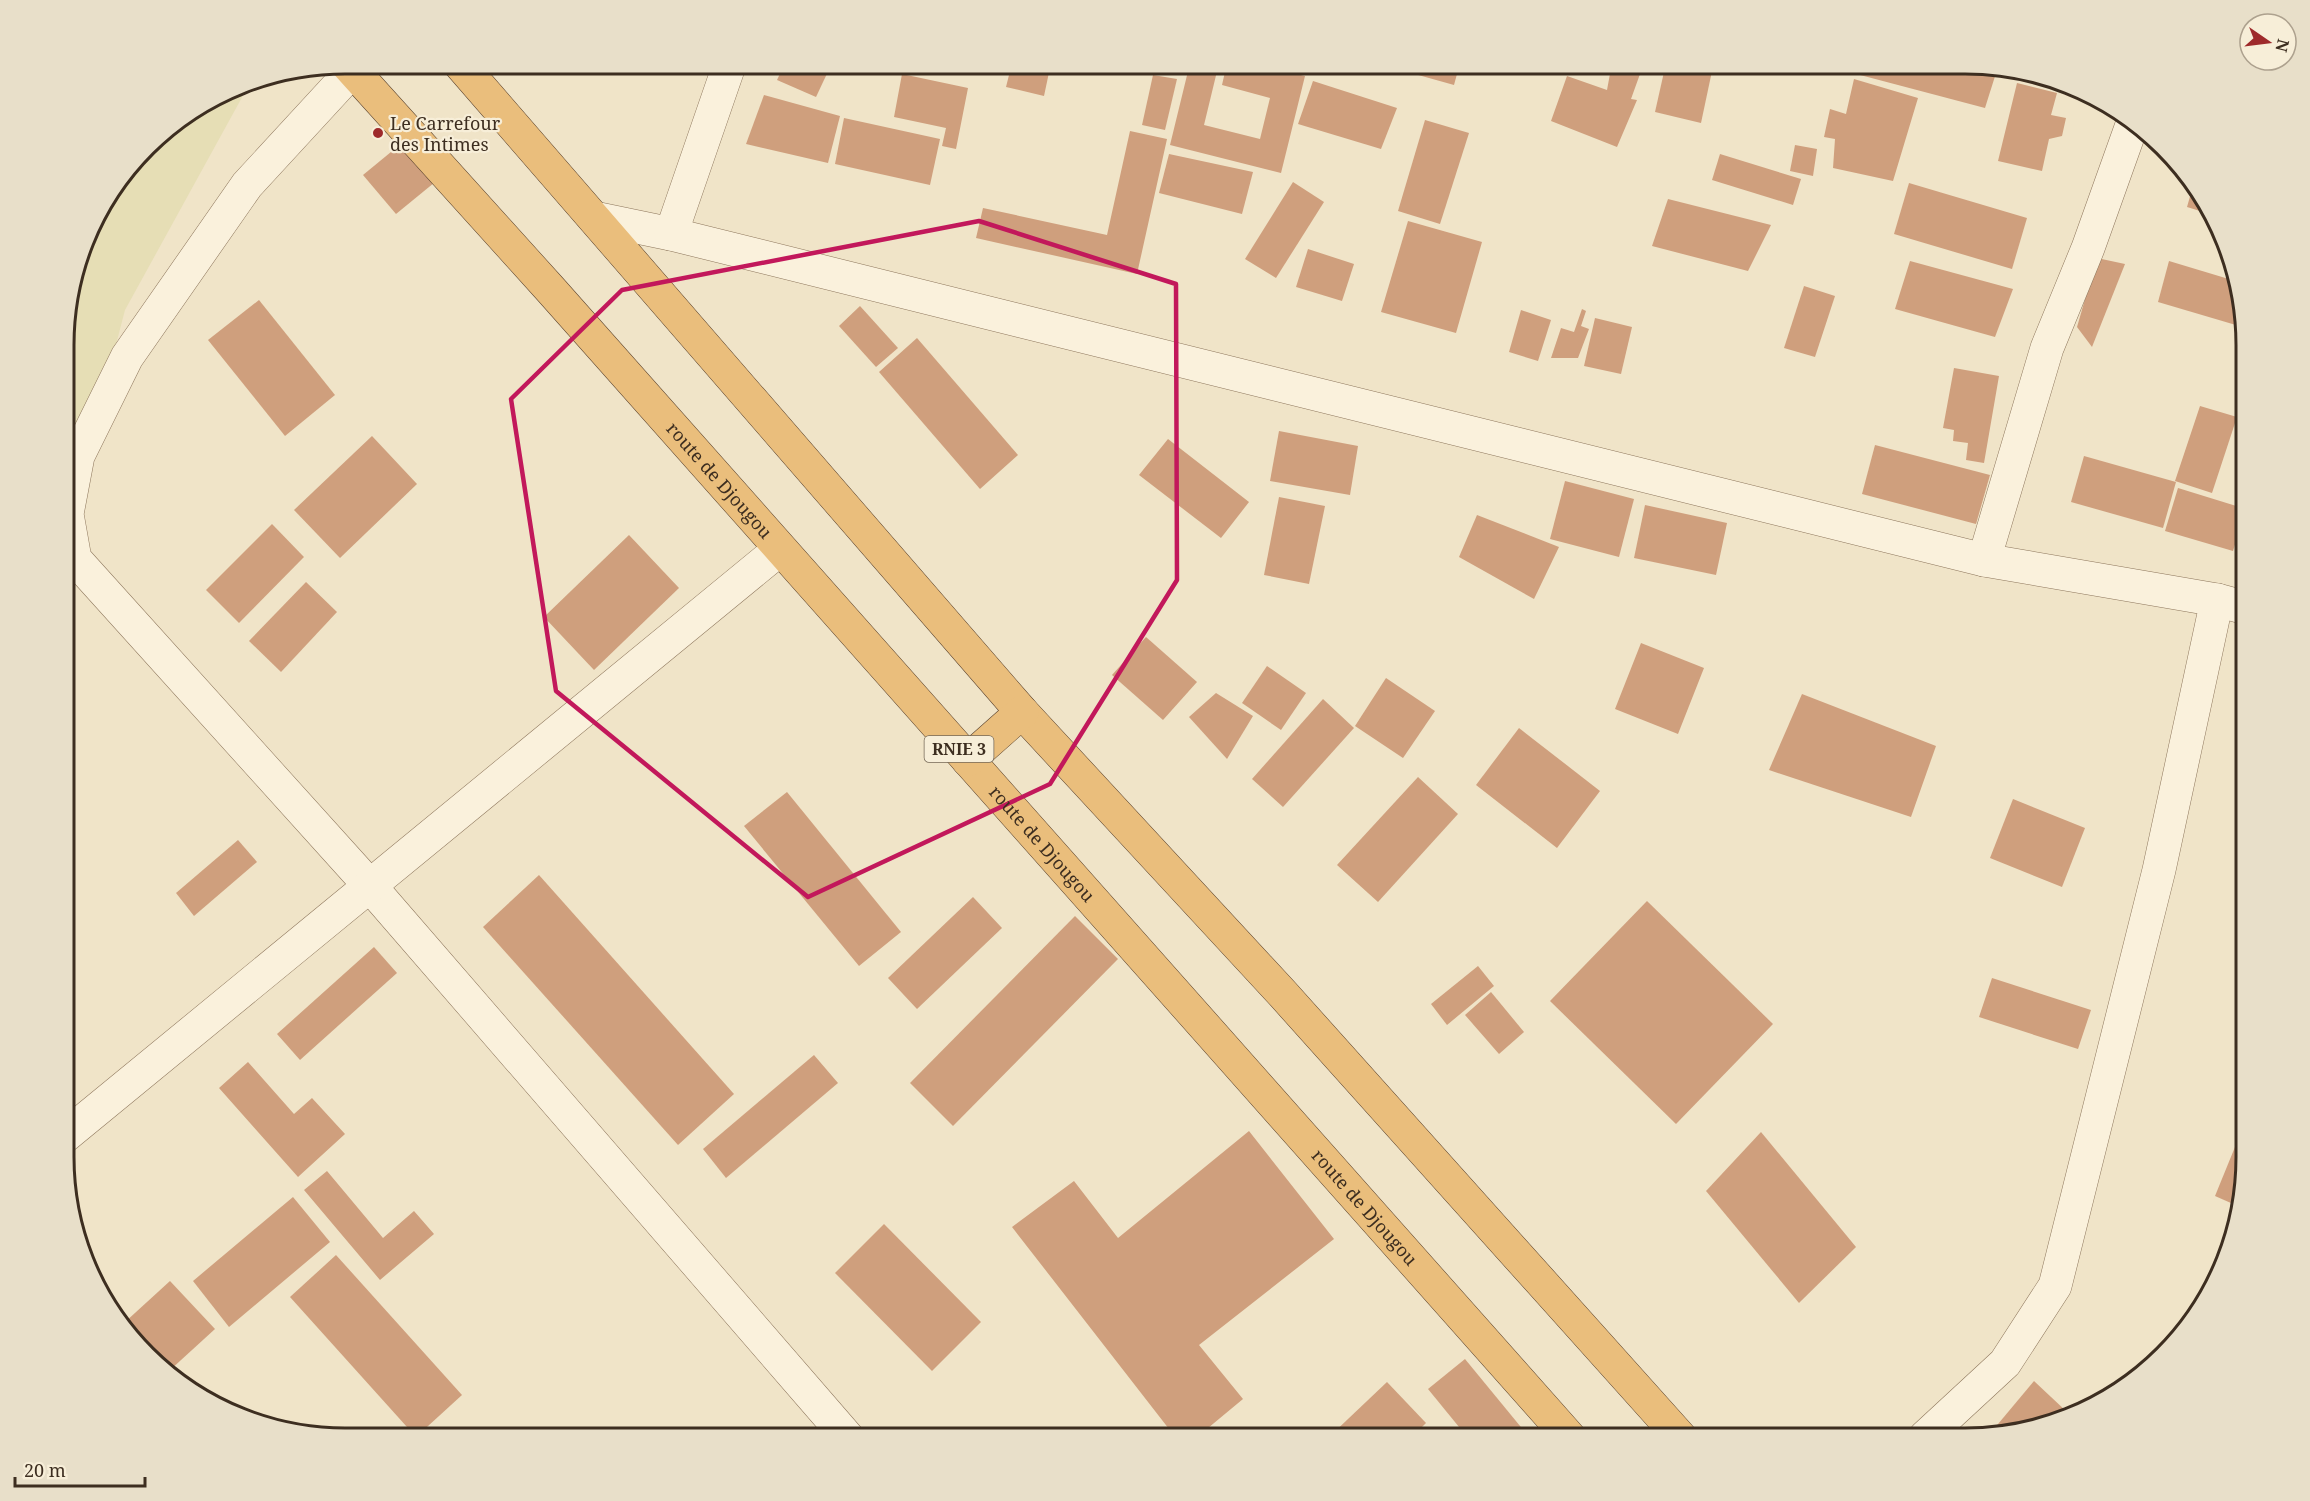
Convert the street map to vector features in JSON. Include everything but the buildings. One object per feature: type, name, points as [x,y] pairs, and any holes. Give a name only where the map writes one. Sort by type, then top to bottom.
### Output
[{"type":"highway","name":"route de Djougou","points":[[355,74],[551,290],[1561,1428]]},
{"type":"highway","points":[[469,74],[1022,712],[1282,993],[1673,1428]]},
{"type":"highway","points":[[968,760],[1022,712]]},
{"type":"street","points":[[74,477],[78,456],[127,357],[247,185],[343,74]]},
{"type":"street","points":[[671,234],[726,74]]},
{"type":"street","points":[[1984,560],[2047,348],[2088,248],[2131,129]]},
{"type":"street","points":[[594,218],[671,234],[1984,560],[2232,604],[2159,870],[2055,1286],[2006,1363],[1934,1428]]},
{"type":"street","points":[[74,1129],[780,549]]},
{"type":"street","points":[[74,553],[75,559],[370,886],[839,1428]]},
{"type":"highlighted area","points":[[979,221],[1176,284],[1177,580],[1050,784],[808,897],[556,691],[511,399],[622,290]]},
{"type":"shaded area","points":[[245,93],[125,310],[74,506],[74,327],[79,291],[94,241],[129,179],[153,153],[179,129],[194,119]]},
{"type":"place","name":"Le Carrefour des Intimes","points":[[378,133]]}]
